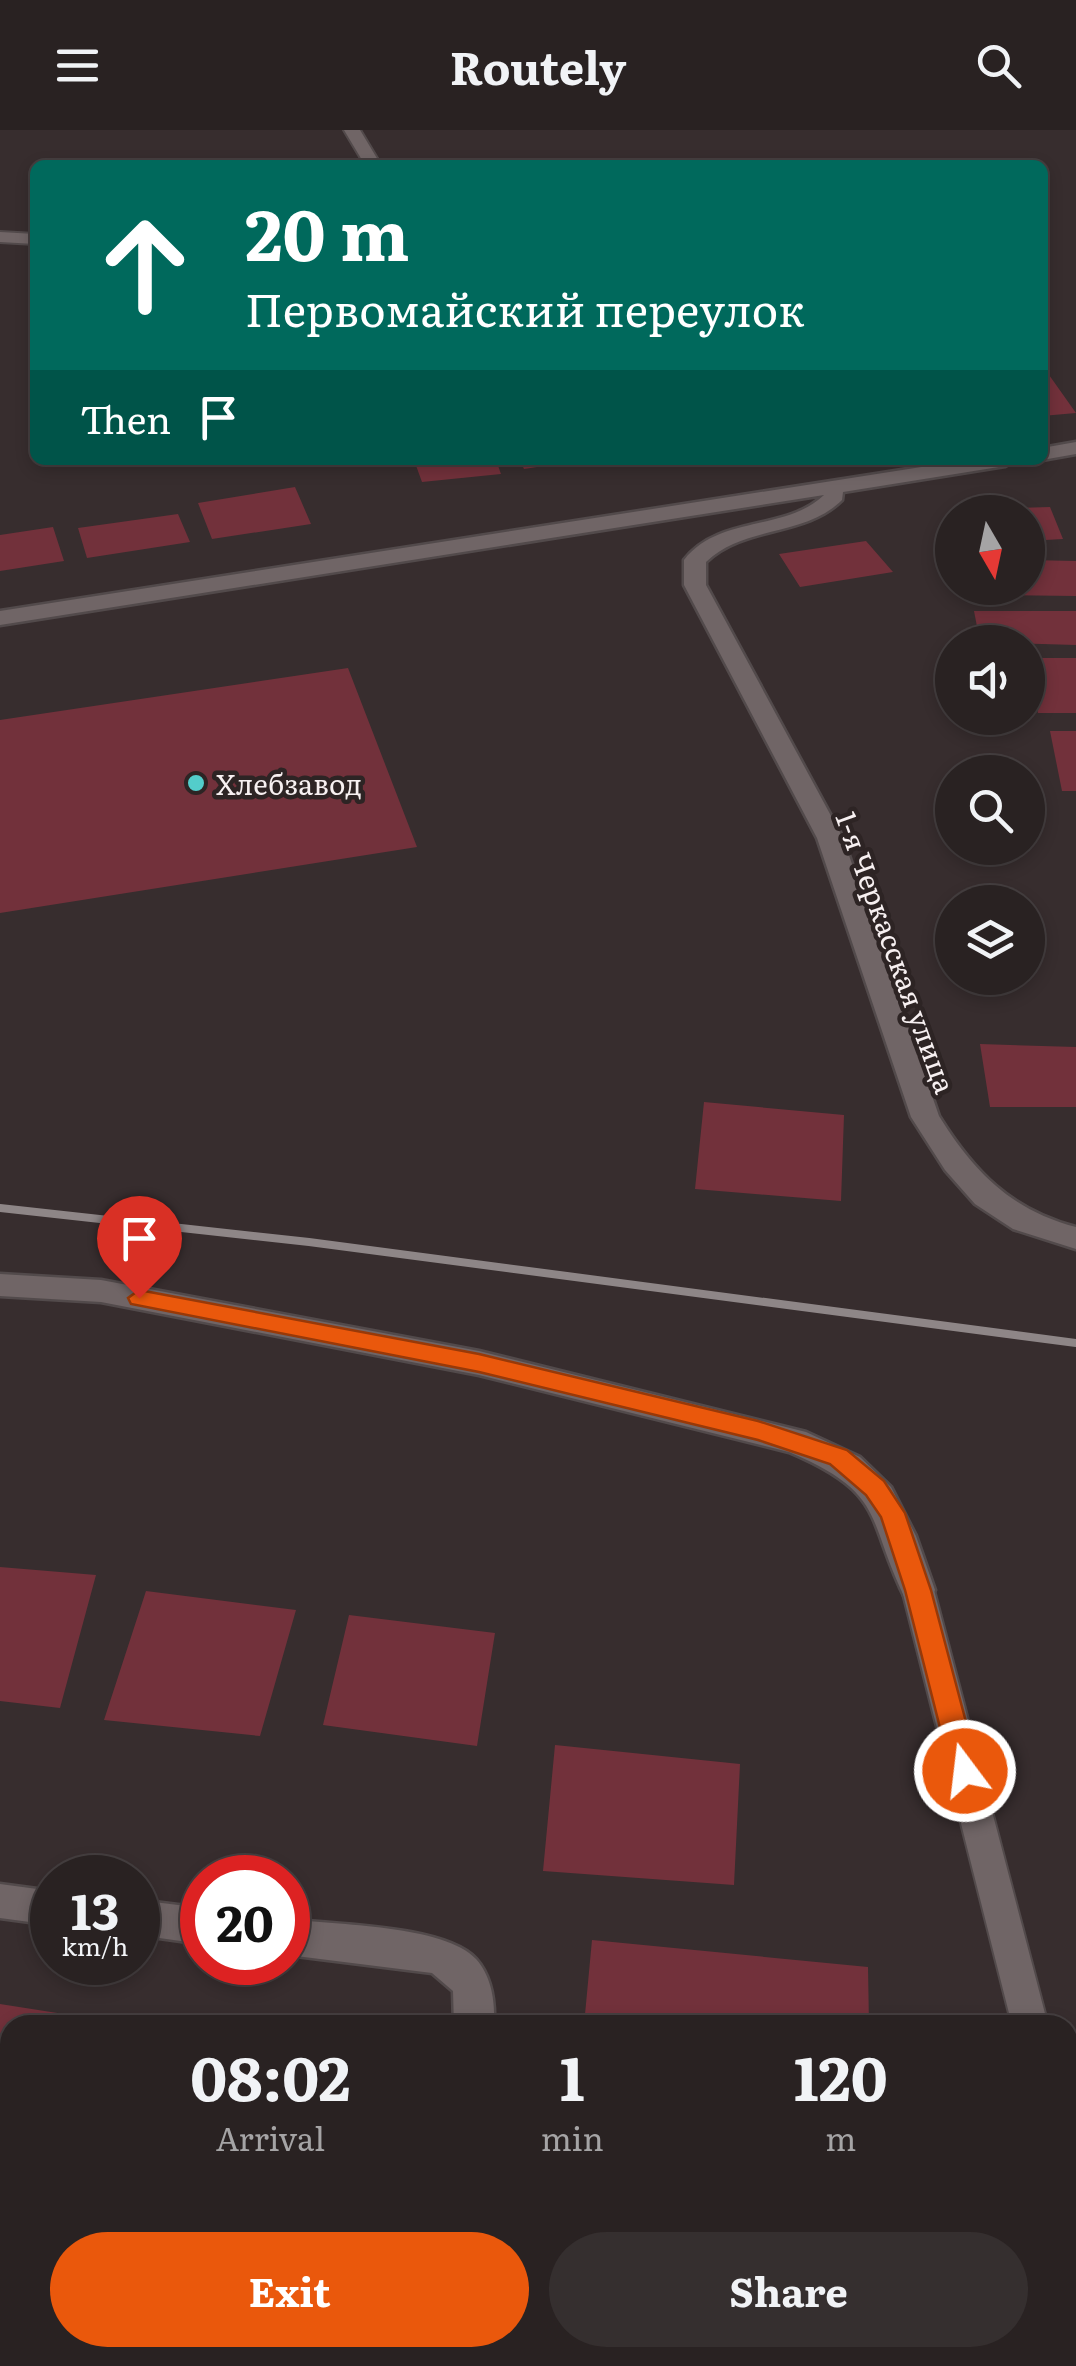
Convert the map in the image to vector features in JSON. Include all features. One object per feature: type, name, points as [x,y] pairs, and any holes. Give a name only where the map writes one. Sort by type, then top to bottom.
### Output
[{"type":"street","points":[[1048,454],[1074,453]]},
{"type":"street","points":[[0,618],[974,465]]},
{"type":"street","name":"1-я Черкасская улица","points":[[836,488],[830,503],[820,510],[709,546],[696,560],[694,585],[830,838],[925,1117],[948,1155],[984,1197],[1006,1215],[1034,1228],[1076,1238]]},
{"type":"street","points":[[0,1285],[102,1291],[460,1359],[795,1441],[838,1457],[875,1488],[892,1513],[918,1590]]},
{"type":"street","points":[[0,1901],[30,1905]]},
{"type":"street","points":[[310,1940],[450,1960],[468,1974],[475,1994],[474,2015]]},
{"type":"lane","points":[[352,130],[370,160]]},
{"type":"lane","points":[[0,236],[30,239]]},
{"type":"lane","points":[[918,1590],[1027,2015]]},
{"type":"building","points":[[1048,373],[1076,413],[1048,415]]},
{"type":"building","points":[[416,465],[498,465],[501,474],[422,482]]},
{"type":"building","points":[[295,487],[311,524],[212,539],[198,503]]},
{"type":"building","points":[[1045,507],[1050,507],[1063,539],[1045,540]]},
{"type":"building","points":[[178,514],[190,542],[87,558],[78,528]]},
{"type":"building","points":[[53,527],[64,561],[0,571],[0,535]]},
{"type":"building","points":[[866,541],[893,572],[800,587],[779,554]]},
{"type":"building","points":[[1045,560],[1076,561],[1076,596],[1045,596]]},
{"type":"building","points":[[974,611],[1076,611],[1076,645],[1045,644],[1045,625],[977,625]]},
{"type":"building","points":[[1045,658],[1076,658],[1076,713],[1045,713]]},
{"type":"building","name":"Хлебзавод","points":[[348,668],[417,847],[0,913],[0,720]]},
{"type":"building","points":[[1050,731],[1076,731],[1076,791],[1062,791]]},
{"type":"building","points":[[980,1044],[1076,1047],[1076,1107],[990,1107]]},
{"type":"building","points":[[704,1102],[844,1115],[841,1201],[695,1189]]},
{"type":"building","points":[[0,1567],[96,1575],[60,1708],[0,1701]]},
{"type":"building","points":[[146,1591],[296,1610],[260,1736],[104,1720]]},
{"type":"building","points":[[349,1615],[495,1633],[477,1746],[323,1725]]},
{"type":"building","points":[[555,1745],[740,1764],[734,1885],[543,1871]]},
{"type":"building","points":[[592,1940],[868,1967],[869,2015],[585,2015]]},
{"type":"building","points":[[0,2004],[70,2015],[0,2015]]},
{"type":"railway","points":[[0,1208],[309,1242],[1076,1343]]},
{"type":"place","name":"Хлебзавод","points":[[196,783]]},
{"type":"route","points":[[139,1298],[479,1363],[758,1430],[838,1457],[875,1488],[892,1513],[918,1590],[965,1771]]}]
